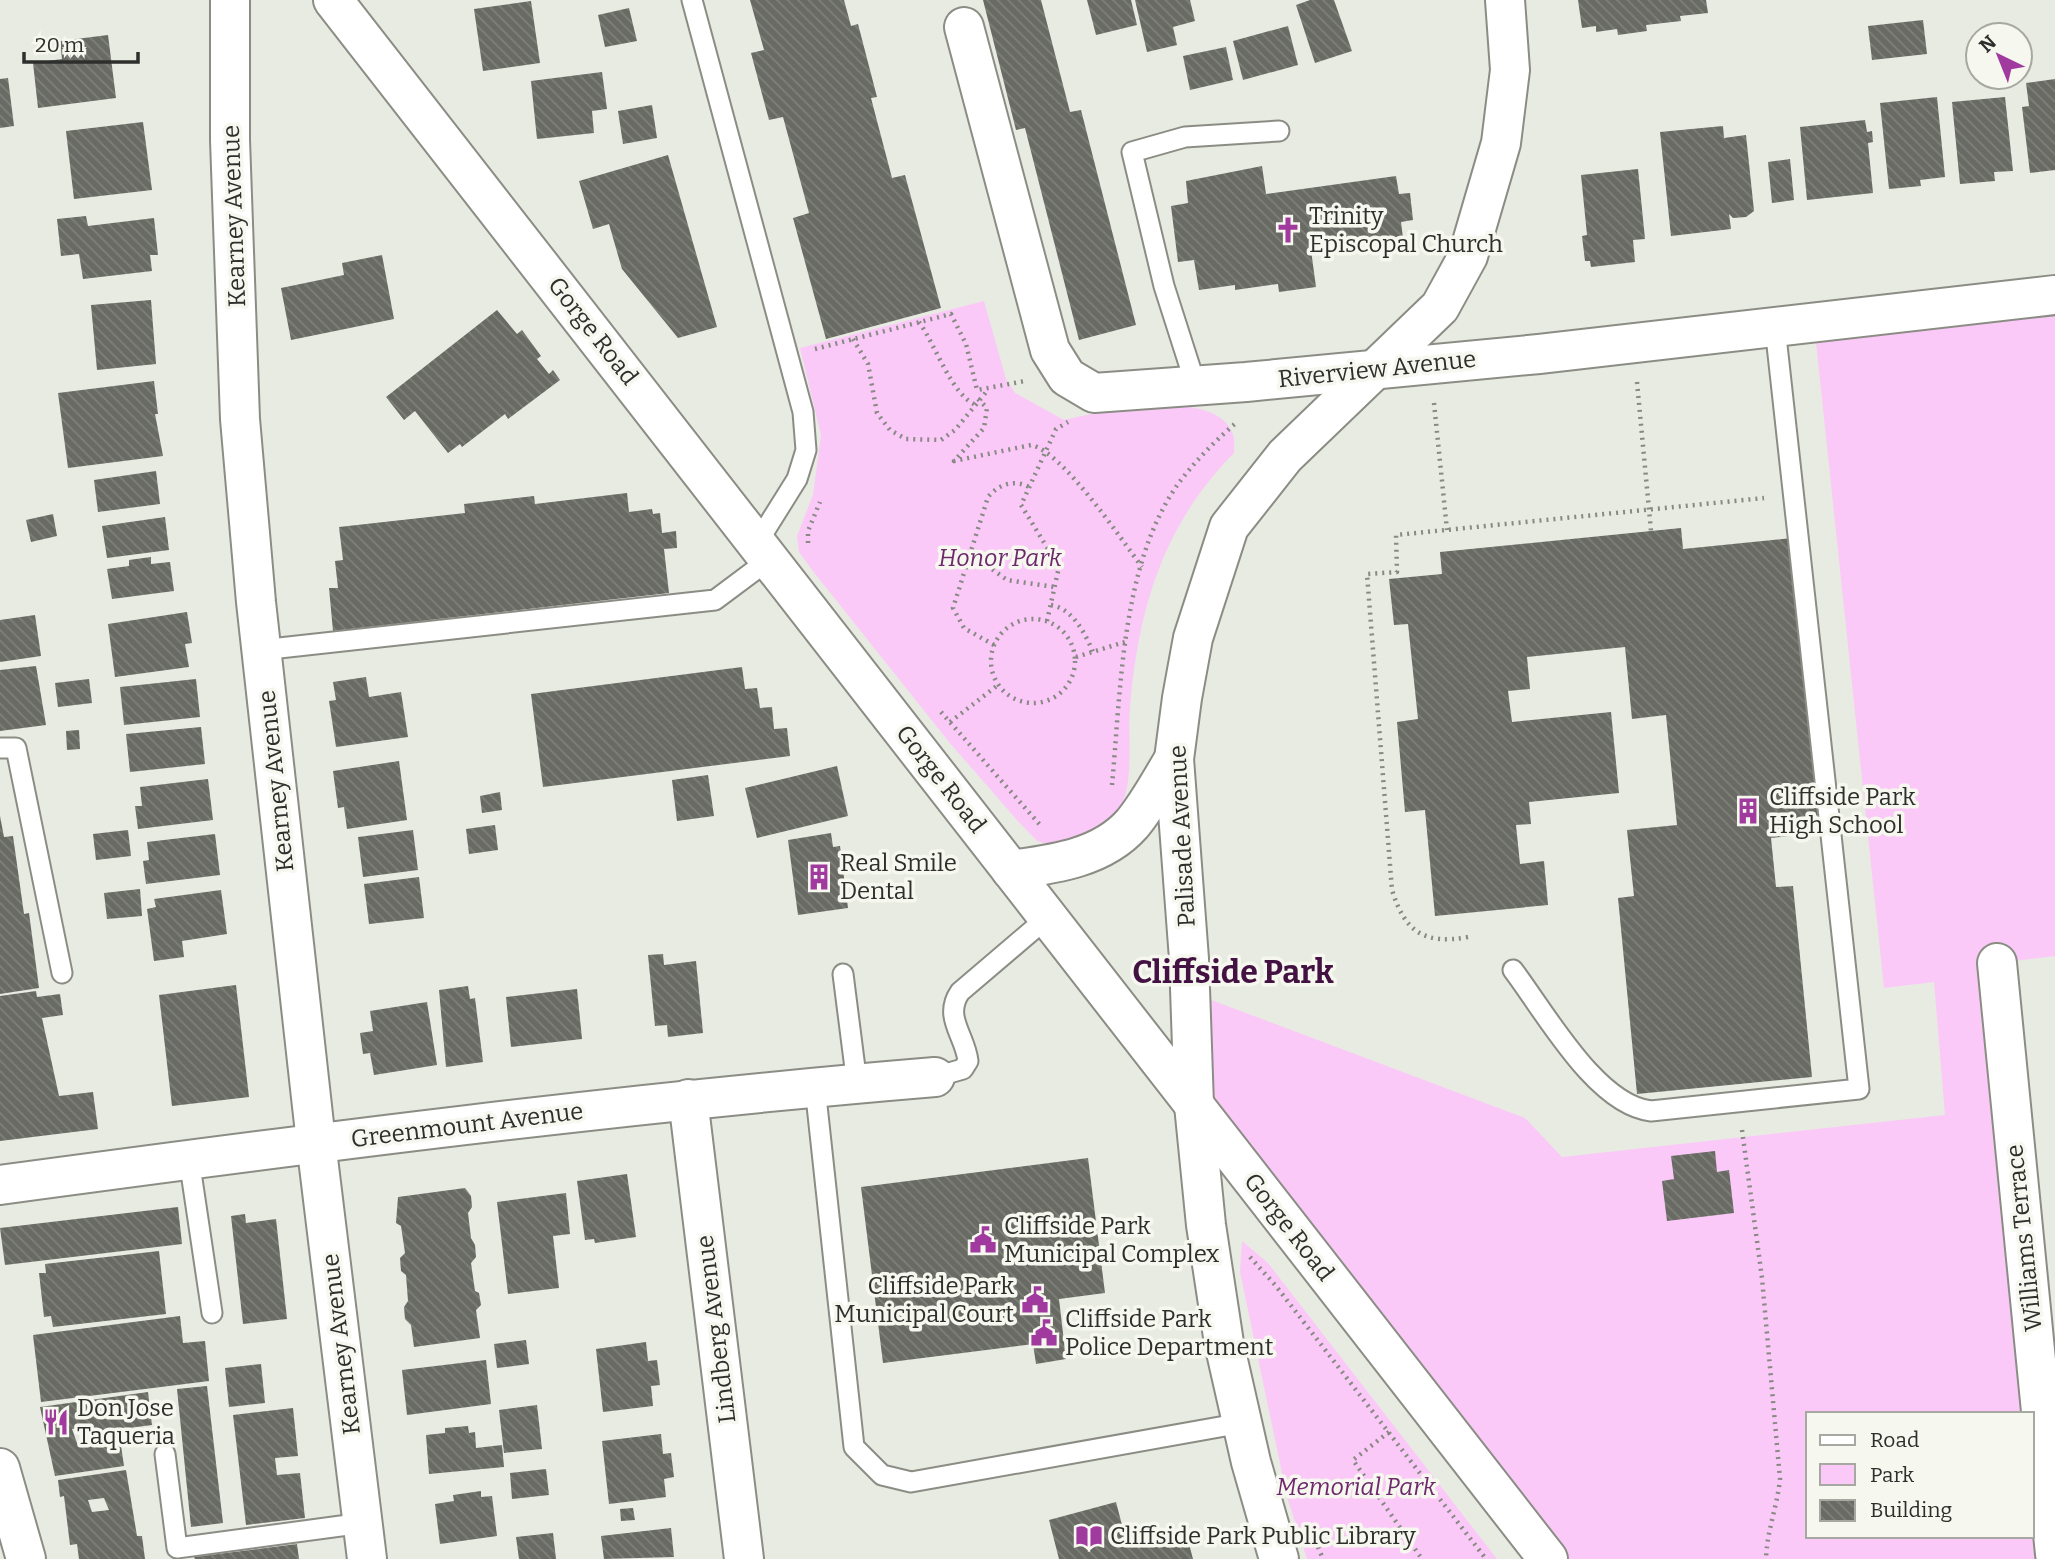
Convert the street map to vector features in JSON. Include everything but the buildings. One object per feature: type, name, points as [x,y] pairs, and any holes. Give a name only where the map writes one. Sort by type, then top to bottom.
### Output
[{"type":"street","name":"Kearney Avenue","points":[[230,0],[230,140],[240,418],[261,650],[316,1142],[365,1541]]},
{"type":"street","name":"Gorge Road","points":[[333,0],[1548,1559]]},
{"type":"street","name":"Palisade Avenue","points":[[1279,1559],[1242,1423],[1224,1343],[1207,1233],[1194,1105],[1189,959],[1174,760],[1193,638],[1228,527],[1285,456],[1440,307],[1468,256],[1502,143],[1510,70],[1505,0]]},
{"type":"street","points":[[964,27],[1051,350],[1063,372]]},
{"type":"street","name":"Riverview Avenue","points":[[1063,372],[1094,393],[1196,386],[1633,343],[2055,295]]},
{"type":"street","points":[[1012,870],[1058,863],[1094,852],[1131,825],[1174,760]]},
{"type":"street","name":"Williams Terrace","points":[[1997,963],[2055,1554]]},
{"type":"street","name":"Greenmount Avenue","points":[[0,1185],[316,1142],[688,1098],[935,1077]]},
{"type":"street","name":"Lindberg Avenue","points":[[688,1098],[744,1559]]},
{"type":"street","points":[[3,1490],[26,1559]]},
{"type":"lane","points":[[261,650],[715,600],[764,551],[797,479],[806,450],[803,412],[692,0]]},
{"type":"lane","points":[[1196,386],[1164,286],[1132,152],[1185,137],[1279,131]]},
{"type":"lane","points":[[1513,970],[1586,1067],[1613,1096],[1626,1103],[1651,1111],[1859,1089],[1775,327]]},
{"type":"lane","points":[[0,748],[16,748],[62,973]]},
{"type":"lane","points":[[935,1077],[963,1069],[968,1061],[953,1014],[953,1002],[960,992],[1048,917]]},
{"type":"lane","points":[[843,974],[857,1084]]},
{"type":"lane","points":[[815,1087],[854,1447],[882,1475],[911,1482],[1242,1423]]},
{"type":"lane","points":[[189,1160],[212,1313]]},
{"type":"lane","points":[[165,1454],[177,1548],[365,1541]]},
{"type":"path","points":[[807,351],[951,314],[962,333],[978,390],[1063,372]]},
{"type":"path","points":[[919,322],[933,341],[955,386],[987,408],[988,419],[982,431],[954,461],[1028,446],[1039,447],[1070,475],[1142,566]]},
{"type":"path","points":[[853,339],[868,364],[877,413],[896,435],[915,442],[936,443],[955,430],[987,390]]},
{"type":"path","points":[[1633,343],[1651,531]]},
{"type":"path","points":[[1431,364],[1447,530]]},
{"type":"path","points":[[1111,789],[1125,642],[1142,566],[1156,525],[1177,486],[1194,464],[1240,420]]},
{"type":"path","points":[[994,645],[964,628],[954,614],[967,558],[988,496],[1005,484],[1021,483],[1030,486]]},
{"type":"path","points":[[1468,937],[1435,940],[1420,935],[1399,911],[1392,890],[1367,574],[1397,572],[1396,535],[1649,508],[1794,496]]},
{"type":"path","points":[[813,551],[808,544],[808,531],[822,497]]},
{"type":"path","points":[[1021,505],[1059,567],[1047,621]]},
{"type":"path","points":[[967,558],[985,564],[1007,580],[1055,587]]},
{"type":"path","points":[[1051,605],[1060,606],[1068,613],[1093,652]]},
{"type":"path","points":[[1025,619],[1047,621],[1064,632],[1072,643],[1076,657],[1069,685],[1047,702],[1019,701],[998,685],[991,658],[994,645],[1012,624],[1025,619]]},
{"type":"path","points":[[1076,657],[1125,642]]},
{"type":"path","points":[[950,722],[998,685]]},
{"type":"path","points":[[933,703],[1026,812],[1046,831]]},
{"type":"path","points":[[1738,1101],[1762,1278],[1780,1479],[1777,1508],[1767,1531],[1766,1559]]},
{"type":"path","points":[[1248,1254],[1276,1286],[1486,1559]]},
{"type":"path","points":[[1389,1432],[1353,1460],[1422,1559]]},
{"type":"green space","points":[[2055,295],[2055,956],[1998,963],[2055,1559],[1548,1559],[1194,1105],[1190,992],[1525,1118],[1562,1157],[1945,1115],[1934,982],[1884,988],[1814,323]]},
{"type":"green space","name":"Honor Park","points":[[984,301],[1006,379],[1015,393],[1064,420],[1128,408],[1180,406],[1203,410],[1221,418],[1234,437],[1234,453],[1189,509],[1158,570],[1140,637],[1134,672],[1128,782],[1120,810],[1112,822],[1096,833],[1060,848],[1037,841],[1016,819],[949,742],[799,552],[797,536],[813,495],[821,435],[800,348]]},
{"type":"green space","name":"Memorial Park","points":[[1242,1241],[1268,1263],[1497,1559],[1307,1559],[1287,1497],[1240,1272]]},
{"type":"place","name":"Trinity Episcopal Church","points":[[1288,230]]},
{"type":"place","name":"Cliffside Park High School","points":[[1748,811]]},
{"type":"place","name":"Real Smile Dental","points":[[819,877]]},
{"type":"place","name":"Cliffside Park Municipal Complex","points":[[983,1240]]},
{"type":"place","name":"Cliffside Park Municipal Court","points":[[1035,1300]]},
{"type":"place","name":"Cliffside Park Police Department","points":[[1044,1333]]},
{"type":"place","name":"Don Jose Taqueria","points":[[56,1422]]},
{"type":"place","name":"Cliffside Park Public Library","points":[[1089,1536]]},
{"type":"district","name":"Cliffside Park","points":[[1233,972]]}]
